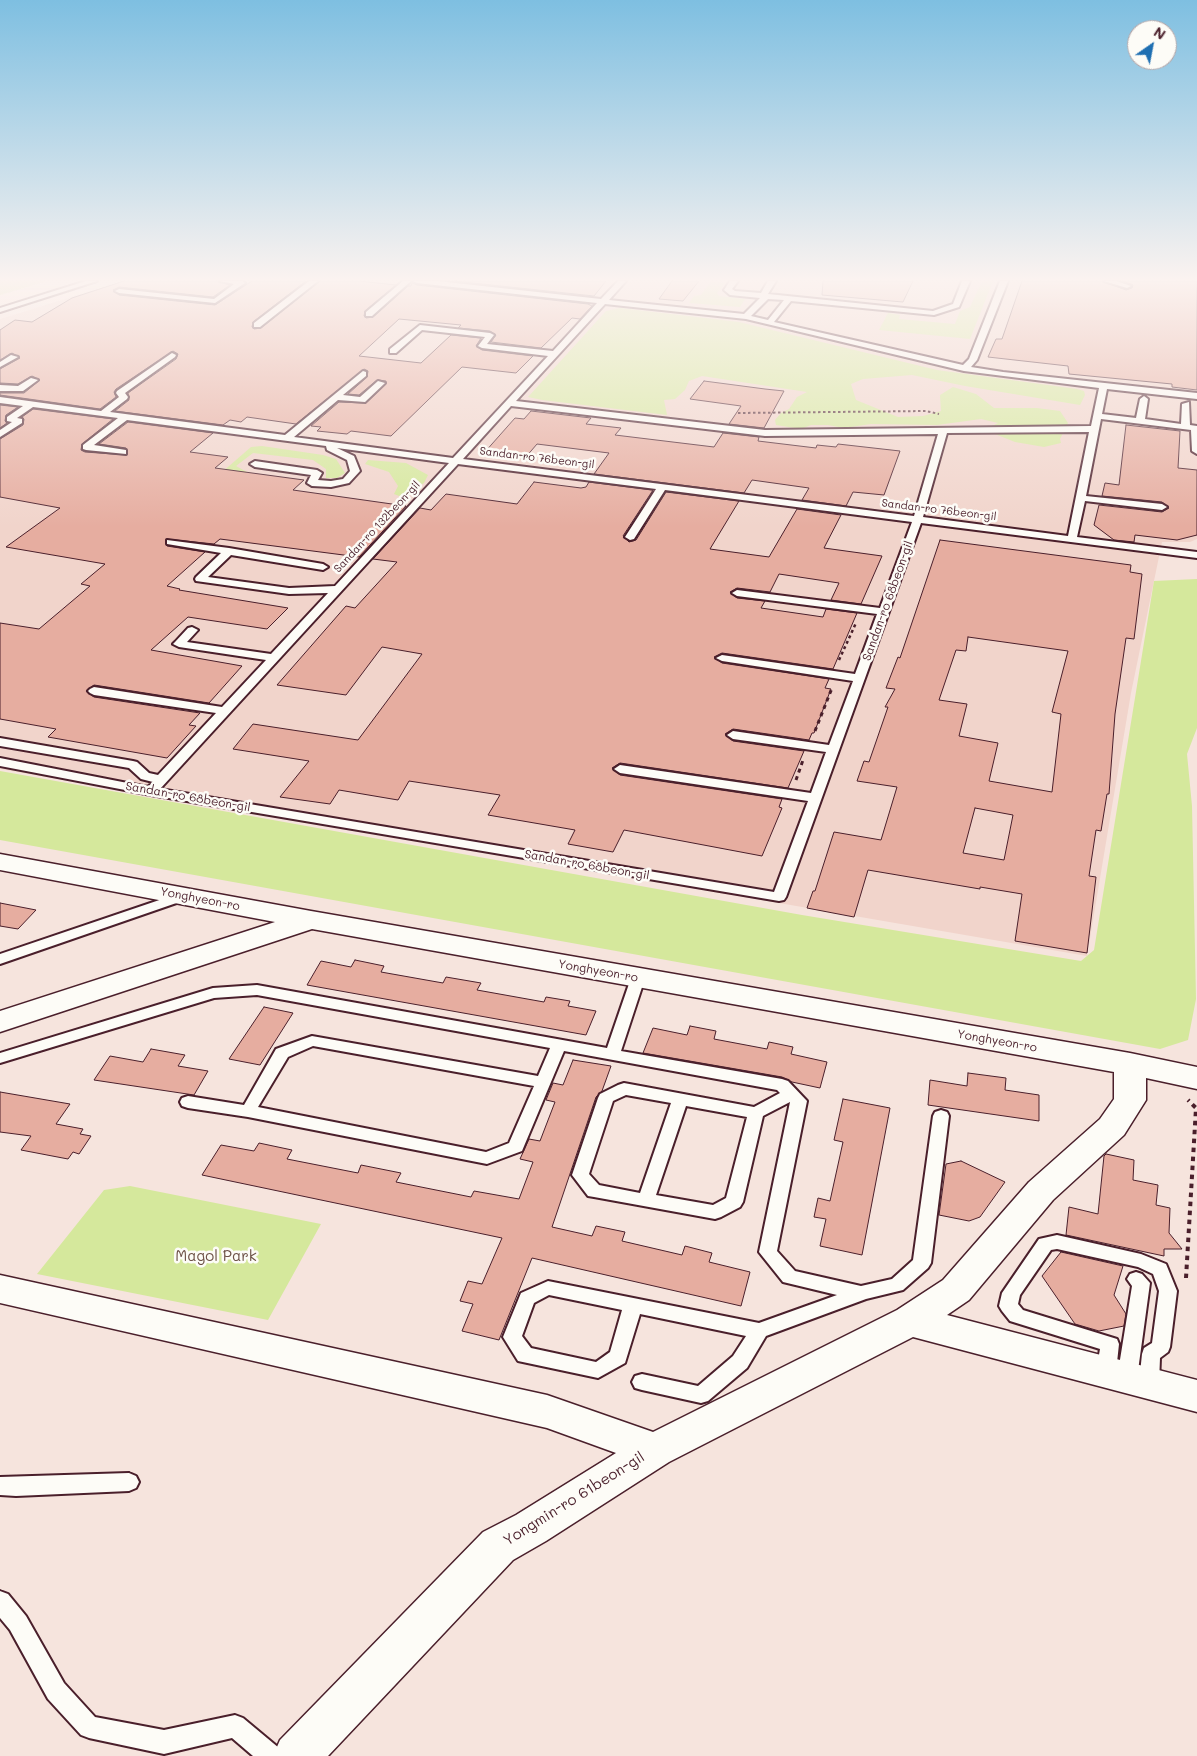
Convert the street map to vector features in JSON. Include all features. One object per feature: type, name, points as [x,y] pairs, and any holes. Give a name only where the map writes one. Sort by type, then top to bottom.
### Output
[{"type":"street","name":"Yonghyeon-ro","points":[[0,862],[311,920],[1130,1064],[1191,1088]]},
{"type":"street","points":[[0,1022],[311,920]]},
{"type":"street","name":"Yongmin-ro 61beon-gil","points":[[296,1756],[498,1546],[531,1528],[655,1450],[910,1321],[956,1290],[1041,1191],[1112,1127],[1130,1100],[1130,1064]]},
{"type":"street","points":[[0,1289],[547,1412],[655,1450]]},
{"type":"street","points":[[910,1321],[1129,1363],[1197,1396]]},
{"type":"lane","points":[[102,414],[124,397],[120,393],[160,363]]},
{"type":"lane","name":"Sandan-ro 132beon-gil","points":[[151,791],[546,363]]},
{"type":"lane","points":[[936,363],[1003,375],[1197,396]]},
{"type":"lane","points":[[964,369],[970,363]]},
{"type":"lane","points":[[287,438],[363,374]]},
{"type":"lane","points":[[0,388],[20,389],[34,380]]},
{"type":"lane","points":[[336,397],[362,400],[381,383]]},
{"type":"lane","points":[[1072,539],[1103,387]]},
{"type":"lane","points":[[1140,421],[1144,399]]},
{"type":"lane","name":"Sandan-ro 76beon-gil","points":[[0,400],[1197,555]]},
{"type":"lane","points":[[508,403],[765,433],[1095,429]]},
{"type":"lane","points":[[0,434],[19,421],[10,418],[32,404]]},
{"type":"lane","points":[[1185,427],[1186,404]]},
{"type":"lane","points":[[1097,416],[1196,428],[1197,451]]},
{"type":"lane","points":[[124,452],[86,446],[125,417]]},
{"type":"lane","name":"Sandan-ro 68beon-gil","points":[[0,762],[151,791],[778,897],[918,520],[943,430]]},
{"type":"lane","points":[[255,464],[317,473],[312,483],[331,484],[346,481],[355,471],[351,458],[318,442]]},
{"type":"lane","points":[[630,537],[662,487]]},
{"type":"lane","points":[[1080,498],[1162,507]]},
{"type":"lane","points":[[171,542],[323,567]]},
{"type":"lane","points":[[229,552],[200,579],[289,591],[337,589]]},
{"type":"lane","points":[[737,593],[884,612]]},
{"type":"lane","points":[[192,630],[179,644],[274,658]]},
{"type":"lane","points":[[722,658],[859,678]]},
{"type":"lane","points":[[94,690],[225,711]]},
{"type":"lane","points":[[733,735],[833,749]]},
{"type":"lane","points":[[0,742],[133,765],[145,776],[162,780]]},
{"type":"lane","points":[[620,769],[815,798]]},
{"type":"lane","points":[[0,958],[183,896]]},
{"type":"lane","points":[[612,1055],[638,978]]},
{"type":"lane","points":[[0,1058],[213,993],[257,990],[782,1085],[799,1101],[768,1252],[789,1277],[861,1293]]},
{"type":"lane","points":[[248,1111],[282,1053],[312,1041],[544,1082]]},
{"type":"lane","points":[[188,1102],[248,1111],[487,1158],[516,1147],[559,1045]]},
{"type":"lane","points":[[756,1113],[734,1202],[715,1212],[594,1191],[580,1175],[606,1098],[624,1089],[756,1113],[791,1094]]},
{"type":"lane","points":[[646,1200],[680,1099]]},
{"type":"lane","points":[[633,1305],[618,1357],[598,1370],[525,1355],[512,1337],[528,1298],[548,1288],[633,1305],[759,1331],[861,1293],[897,1285],[922,1263],[941,1116]]},
{"type":"lane","points":[[1056,1242],[1141,1261],[1160,1269],[1168,1291],[1161,1347],[1129,1363],[1017,1316],[1008,1306],[1011,1293],[1045,1244],[1056,1242]]},
{"type":"lane","points":[[1129,1363],[1141,1283],[1136,1279]]},
{"type":"lane","points":[[642,1382],[701,1395],[740,1362],[759,1331]]},
{"type":"lane","points":[[0,1486],[129,1482]]},
{"type":"lane","points":[[0,1601],[18,1623],[56,1691],[88,1727],[164,1742],[235,1726],[271,1756]]},
{"type":"path","points":[[730,412],[764,414],[926,411],[942,415]]},
{"type":"path","points":[[837,664],[857,620]]},
{"type":"path","points":[[813,736],[832,688]]},
{"type":"path","points":[[794,787],[803,760]]},
{"type":"path","points":[[1186,1283],[1196,1108],[1191,1088]]},
{"type":"shaded area","points":[[0,363],[1197,363],[1197,539],[1190,542],[1162,542],[1131,693],[1087,956],[0,769]]},
{"type":"green space","points":[[559,363],[908,363],[937,370],[1077,389],[1084,391],[1085,395],[1080,405],[965,386],[912,375],[863,379],[851,384],[856,400],[898,417],[923,416],[941,411],[940,395],[953,387],[976,394],[994,408],[1037,408],[1060,411],[1068,423],[1060,439],[1061,443],[1044,447],[1015,442],[995,434],[990,427],[998,423],[981,419],[937,425],[871,424],[844,428],[828,425],[811,425],[801,429],[776,425],[775,420],[781,413],[789,409],[797,397],[807,392],[702,376],[689,381],[685,390],[675,399],[664,400],[667,415],[528,397]]},
{"type":"green space","points":[[262,446],[323,455],[336,459],[345,473],[337,478],[326,478],[326,469],[313,460],[253,453],[236,466],[247,472],[245,475],[221,473],[251,447]]},
{"type":"green space","points":[[368,460],[406,463],[428,475],[424,483],[402,497],[394,494],[398,486],[389,472],[365,464]]},
{"type":"green space","points":[[1197,579],[1197,728],[1187,754],[1192,806],[1196,999],[1188,1040],[1160,1049],[0,840],[0,771],[802,915],[1081,961],[1094,950],[1154,581]]},
{"type":"green space","name":"Magol Park","points":[[130,1186],[321,1224],[268,1320],[37,1274],[104,1190]]},
{"type":"building","points":[[11,363],[155,363],[116,389],[114,392],[116,397],[100,409],[0,395],[0,393],[24,393],[40,380],[32,376],[18,384],[0,383],[0,369]]},
{"type":"building","points":[[170,363],[526,363],[516,373],[462,367],[391,436],[351,431],[347,434],[317,431],[321,427],[311,426],[339,402],[366,403],[386,384],[386,381],[377,380],[359,395],[348,394],[367,377],[368,371],[364,369],[296,424],[247,417],[241,422],[230,420],[223,425],[115,411],[129,400],[128,393]]},
{"type":"building","points":[[1041,363],[1197,363],[1197,390],[1172,387],[1172,384],[1069,374],[1068,366]]},
{"type":"building","points":[[704,381],[784,391],[764,428],[729,424],[741,406],[690,399]]},
{"type":"building","points":[[0,405],[18,407],[6,415],[5,421],[7,423],[0,428]]},
{"type":"building","points":[[33,409],[113,419],[82,444],[81,450],[85,452],[127,455],[126,448],[99,444],[128,422],[213,433],[190,452],[228,457],[215,468],[304,480],[293,490],[406,506],[359,557],[220,539],[214,544],[166,539],[167,546],[205,552],[167,586],[179,590],[288,608],[267,629],[188,617],[151,650],[242,666],[209,703],[94,685],[87,690],[94,697],[200,713],[189,725],[196,726],[167,758],[48,737],[56,729],[0,719],[0,623],[39,629],[90,586],[81,584],[105,564],[6,547],[60,508],[0,497],[0,439],[23,425],[24,419],[22,417]]},
{"type":"building","points":[[531,411],[591,418],[586,424],[621,428],[615,435],[714,447],[723,433],[759,437],[758,441],[816,448],[817,445],[836,447],[838,444],[900,451],[884,495],[853,492],[846,506],[802,500],[809,488],[752,480],[744,493],[594,474],[609,453],[537,444],[525,458],[484,453],[515,418],[524,419]]},
{"type":"building","points":[[1126,425],[1180,431],[1178,468],[1197,470],[1197,535],[1177,540],[1135,535],[1134,542],[1114,540],[1094,525],[1099,505],[1162,512],[1169,508],[1162,502],[1102,496],[1105,483],[1119,485]]},
{"type":"building","points":[[534,482],[581,488],[586,487],[589,482],[653,490],[623,536],[629,542],[636,540],[666,492],[739,501],[710,549],[769,557],[797,509],[841,515],[824,548],[882,556],[861,604],[831,600],[839,583],[779,574],[770,592],[737,588],[730,592],[737,598],[765,601],[761,608],[823,617],[826,609],[857,613],[833,669],[722,653],[714,657],[722,663],[829,679],[825,688],[831,689],[814,733],[812,733],[809,740],[733,729],[725,734],[733,741],[804,751],[788,788],[620,763],[612,768],[620,775],[782,799],[779,807],[782,808],[762,856],[624,830],[613,852],[568,844],[575,830],[488,815],[500,795],[409,781],[398,800],[339,790],[330,804],[280,797],[309,761],[233,749],[253,724],[358,740],[422,654],[382,647],[346,695],[277,685],[346,606],[355,608],[397,562],[373,559],[420,508],[431,510],[446,494],[517,504]]},
{"type":"building","points":[[940,540],[1131,565],[1130,572],[1142,574],[1134,639],[1126,638],[1115,714],[1109,794],[1107,794],[1101,831],[1096,830],[1089,876],[1096,877],[1087,953],[1015,941],[1022,894],[980,887],[980,889],[868,870],[854,917],[807,908],[813,891],[815,891],[834,832],[881,840],[897,787],[857,781],[864,761],[869,762],[888,707],[885,707],[895,689],[886,688],[898,657],[900,658]],"holes":[[[968,637],[1068,651],[1052,712],[1061,714],[1052,792],[989,781],[998,743],[959,736],[967,704],[939,700],[956,650],[966,651]],[[975,808],[1013,815],[1004,860],[963,853]]]},
{"type":"building","points":[[0,903],[36,910],[18,929],[0,926]]},
{"type":"building","points":[[355,960],[384,966],[381,972],[443,983],[446,977],[481,983],[477,990],[544,1002],[546,997],[570,1001],[568,1006],[596,1011],[586,1035],[307,985],[321,961],[351,967]]},
{"type":"building","points":[[264,1007],[293,1013],[260,1065],[229,1059]]},
{"type":"building","points":[[690,1026],[716,1031],[714,1039],[767,1049],[769,1042],[793,1047],[791,1054],[827,1062],[820,1088],[792,1082],[782,1077],[643,1053],[653,1028],[687,1035]]},
{"type":"building","points":[[151,1049],[185,1055],[178,1066],[208,1071],[194,1095],[94,1080],[110,1056],[143,1062]]},
{"type":"building","points":[[573,1060],[611,1066],[602,1091],[596,1097],[552,1227],[592,1236],[596,1226],[625,1232],[622,1241],[682,1255],[685,1246],[712,1253],[709,1262],[750,1272],[741,1306],[532,1258],[499,1340],[462,1331],[473,1304],[460,1301],[468,1281],[482,1284],[502,1238],[202,1175],[221,1145],[254,1151],[259,1143],[292,1150],[287,1159],[358,1173],[361,1165],[401,1173],[396,1182],[471,1197],[474,1191],[519,1199],[533,1162],[520,1159],[529,1139],[540,1141],[555,1102],[546,1100],[553,1083],[563,1085]]},
{"type":"building","points":[[968,1073],[1006,1078],[1005,1090],[1039,1095],[1039,1121],[928,1105],[930,1080],[967,1086]]},
{"type":"building","points":[[0,1092],[70,1104],[56,1124],[83,1129],[80,1134],[91,1136],[79,1154],[73,1152],[68,1159],[21,1150],[31,1136],[0,1132]]},
{"type":"building","points":[[843,1099],[890,1108],[862,1255],[820,1246],[826,1219],[814,1217],[818,1198],[830,1201],[843,1142],[834,1140]]},
{"type":"building","points":[[1106,1154],[1134,1160],[1133,1180],[1158,1185],[1156,1205],[1170,1208],[1169,1233],[1182,1249],[1164,1249],[1164,1256],[1066,1235],[1069,1207],[1098,1214],[1104,1156]]},
{"type":"building","points":[[961,1161],[1005,1182],[980,1217],[969,1221],[939,1215],[946,1164]]},
{"type":"building","points":[[1061,1252],[1123,1266],[1114,1295],[1126,1314],[1124,1326],[1099,1331],[1075,1324],[1042,1276]]}]
